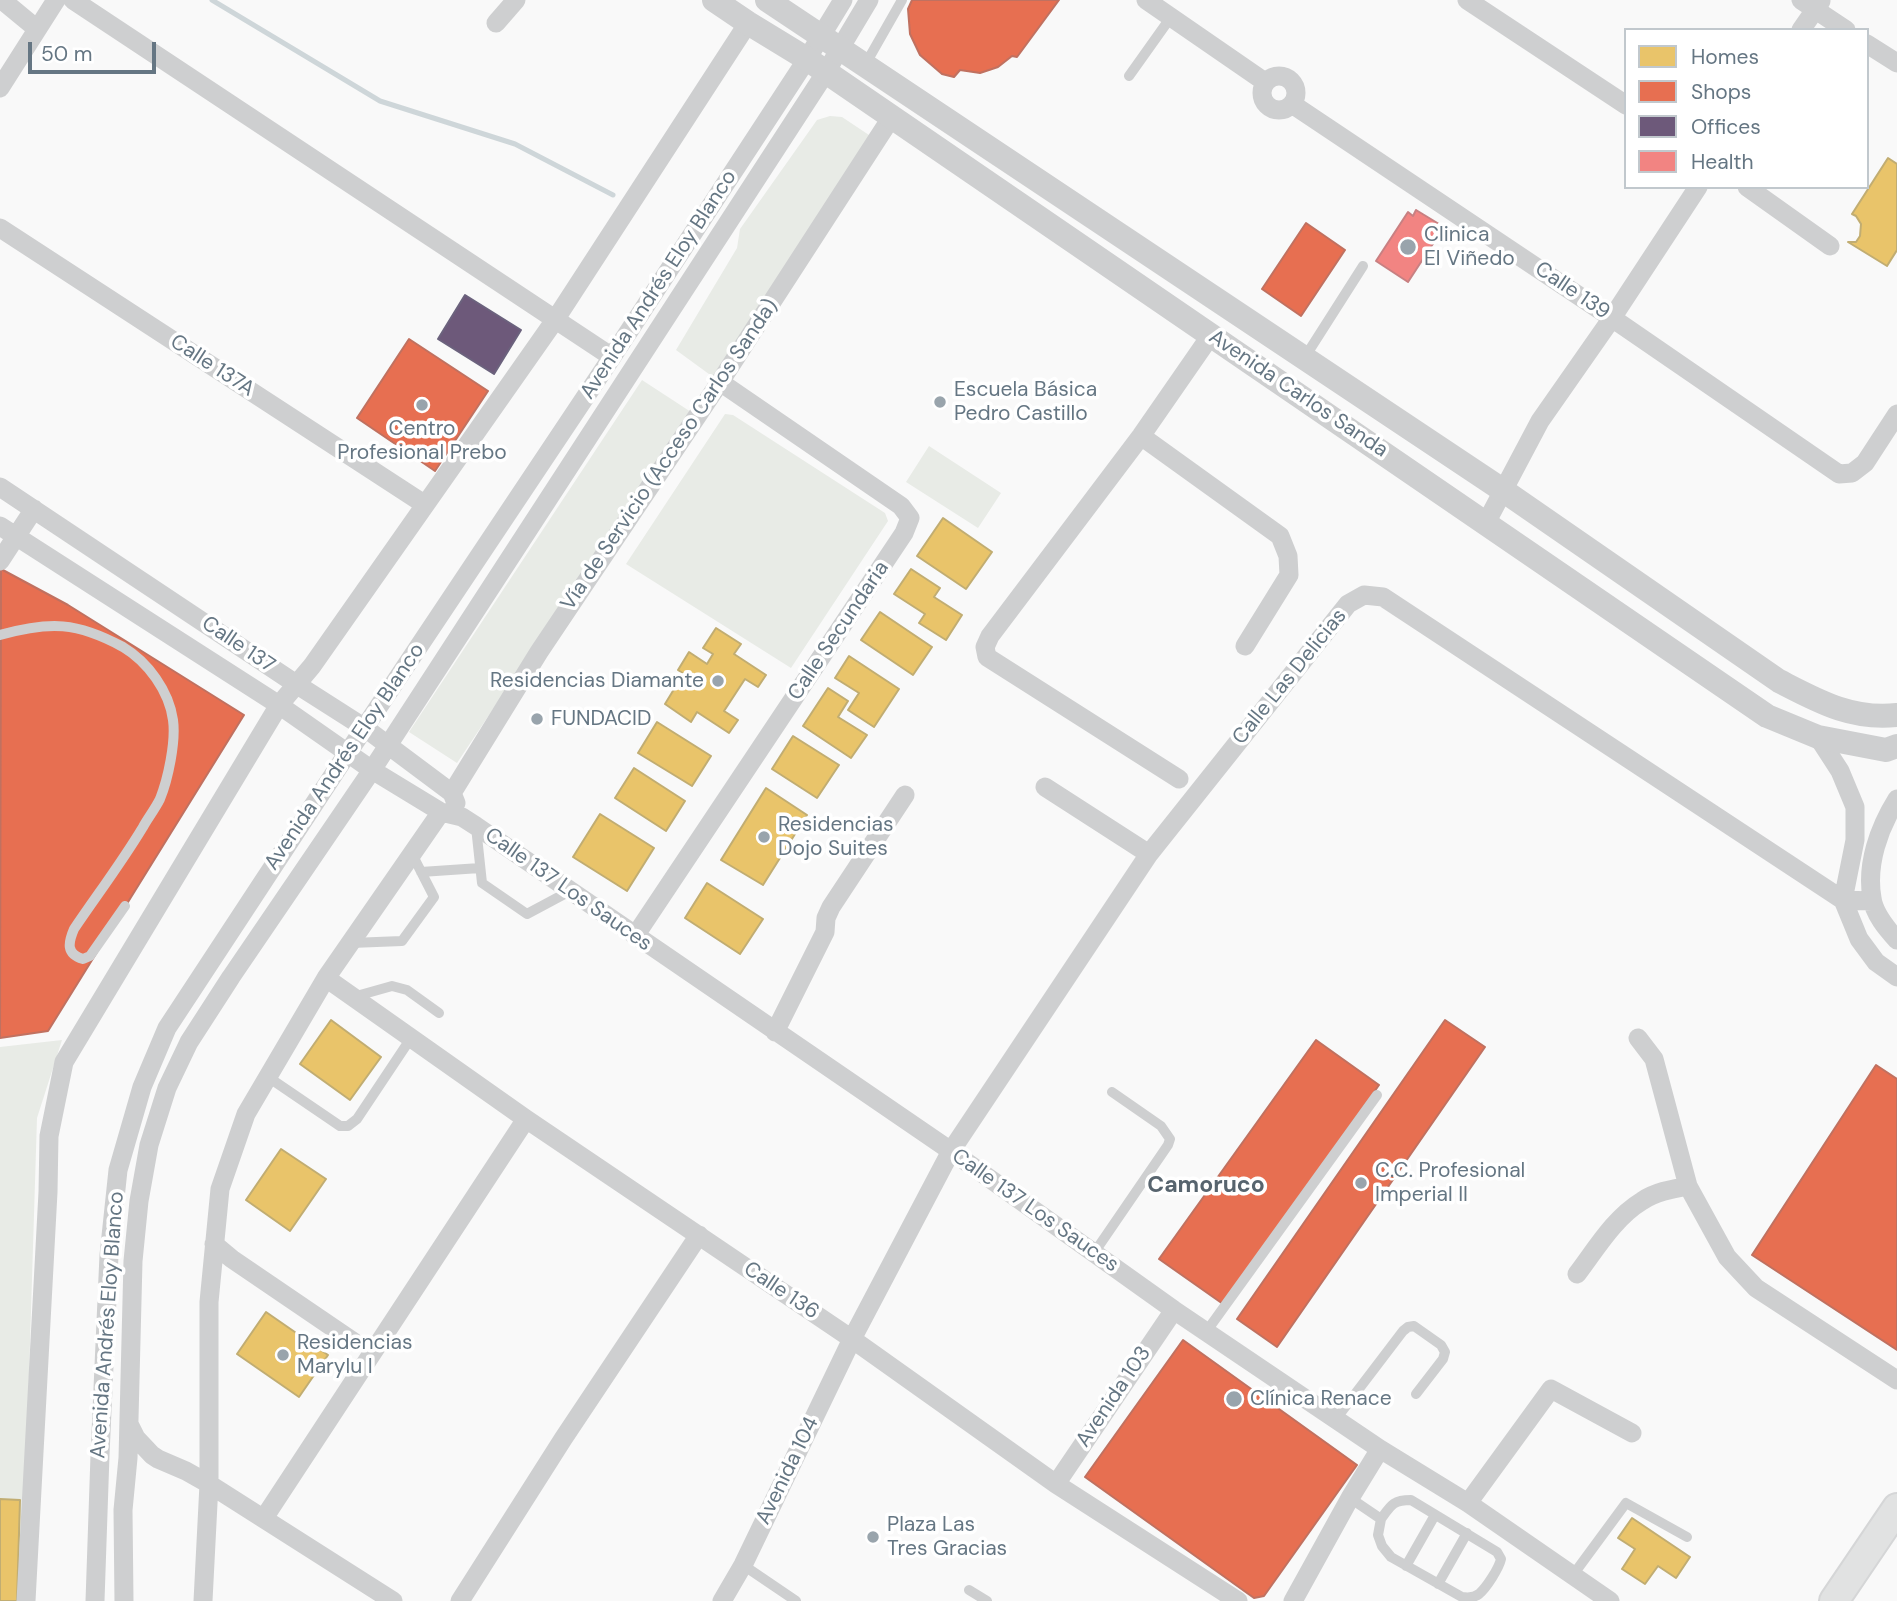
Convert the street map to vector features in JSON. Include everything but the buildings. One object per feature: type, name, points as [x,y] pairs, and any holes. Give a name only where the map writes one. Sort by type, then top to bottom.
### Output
[{"type":"main road","points":[[1834,1601],[1897,1508]]},
{"type":"street","points":[[2,0],[37,29]]},
{"type":"street","points":[[0,88],[56,0]]},
{"type":"street","points":[[74,0],[612,357]]},
{"type":"street","points":[[496,23],[516,0]]},
{"type":"street","name":"Avenida Carlos Sanda","points":[[714,0],[816,66],[1768,716],[1818,737],[1886,750],[1897,746]]},
{"type":"street","name":"Avenida Carlos Sanda","points":[[766,0],[1504,491],[1779,681],[1826,705],[1854,714],[1897,715]]},
{"type":"street","name":"Avenida Andrés Eloy Blanco","points":[[830,43],[843,0]]},
{"type":"street","name":"Avenida Andrés Eloy Blanco","points":[[124,1601],[123,1510],[129,1424],[133,1261],[139,1201],[149,1145],[167,1088],[189,1042],[372,770],[830,43],[869,0]]},
{"type":"street","points":[[1146,0],[1171,17]]},
{"type":"street","points":[[1467,0],[1624,104]]},
{"type":"street","points":[[1802,28],[1812,3],[1843,28]]},
{"type":"street","name":"Calle 139","points":[[1171,17],[1265,82],[1262,98],[1269,107],[1281,110],[1292,104],[1839,474],[1852,473],[1865,463],[1897,414]]},
{"type":"street","points":[[26,1601],[49,1136],[64,1062],[279,705],[312,666],[555,320],[748,23]]},
{"type":"street","points":[[1869,45],[1897,63]]},
{"type":"street","name":"Avenida Andrés Eloy Blanco","points":[[95,1601],[109,1255],[118,1170],[142,1087],[167,1028],[612,357],[816,66]]},
{"type":"street","name":"Vía de Servicio (Acceso Carlos Sanda)","points":[[452,793],[538,652],[720,382],[891,118]]},
{"type":"street","points":[[1486,523],[1539,421],[1612,318],[1697,189]]},
{"type":"street","points":[[1750,189],[1830,246]]},
{"type":"street","name":"Calle 137A","points":[[0,228],[424,504]]},
{"type":"street","points":[[1179,779],[987,657],[985,646],[1211,335]]},
{"type":"street","name":"Calle Secundaria","points":[[635,936],[904,533],[909,518],[901,506],[720,382]]},
{"type":"street","points":[[1140,436],[1280,536],[1289,556],[1289,575],[1245,646]]},
{"type":"street","name":"Calle 137","points":[[0,487],[365,728],[452,793]]},
{"type":"street","points":[[0,561],[8,532],[34,509]]},
{"type":"street","points":[[8,532],[279,705],[372,770],[442,812],[469,821]]},
{"type":"street","name":"Calle Las Delicias","points":[[951,1151],[1149,854],[1348,604],[1364,595],[1383,597],[1843,900]]},
{"type":"street","points":[[1818,737],[1840,771],[1855,807],[1855,840],[1843,900],[1859,939],[1876,962],[1897,977]]},
{"type":"street","points":[[1045,788],[1149,854]]},
{"type":"street","points":[[452,793],[469,821]]},
{"type":"street","points":[[775,1032],[825,932],[831,907],[905,795]]},
{"type":"street","points":[[1897,799],[1878,838],[1870,871],[1872,901],[1885,927],[1897,940]]},
{"type":"street","points":[[203,1601],[209,1485],[209,1302],[220,1189],[246,1114],[326,978],[442,812]]},
{"type":"street","name":"Calle 137 Los Sauces","points":[[469,821],[951,1151],[1206,1332],[1380,1449],[1468,1503],[1610,1601]]},
{"type":"street","points":[[1843,900],[1872,901]]},
{"type":"street","name":"Calle 136","points":[[326,978],[526,1119],[852,1339],[1056,1484],[1238,1601]]},
{"type":"street","points":[[1637,1038],[1654,1059],[1688,1186],[1727,1257],[1756,1287],[1897,1380]]},
{"type":"street","points":[[264,1518],[526,1119]]},
{"type":"street","name":"Avenida 104","points":[[722,1601],[743,1565],[852,1339],[951,1151]]},
{"type":"street","points":[[1577,1275],[1606,1234],[1625,1213],[1643,1200],[1666,1190],[1688,1186]]},
{"type":"street","points":[[460,1601],[563,1439],[699,1235]]},
{"type":"street","points":[[215,1244],[232,1259],[354,1342]]},
{"type":"street","name":"Avenida 103","points":[[1056,1484],[1174,1310]]},
{"type":"street","points":[[1468,1503],[1551,1389],[1632,1433]]},
{"type":"street","points":[[129,1424],[143,1447],[158,1459],[186,1471],[264,1518],[393,1601]]},
{"type":"street","points":[[1293,1601],[1380,1449]]},
{"type":"street","points":[[98,1523],[108,1490],[116,1480],[127,1471],[158,1459]]},
{"type":"lane","points":[[865,65],[902,0]]},
{"type":"lane","points":[[1129,76],[1171,17]]},
{"type":"lane","points":[[1305,358],[1363,266]]},
{"type":"lane","points":[[0,635],[46,625],[69,625],[99,634],[127,650],[149,668],[165,693],[173,721],[171,762],[160,799],[74,929],[69,949],[75,957],[83,959],[90,956],[125,906]]},
{"type":"lane","points":[[469,821],[482,883],[527,914],[570,891]]},
{"type":"lane","points":[[350,943],[403,940],[435,896],[412,854]]},
{"type":"lane","points":[[421,872],[480,868]]},
{"type":"lane","points":[[353,997],[391,986],[407,990],[439,1013]]},
{"type":"lane","points":[[268,1077],[340,1126],[348,1126],[357,1119],[411,1038]]},
{"type":"lane","points":[[1094,1253],[1170,1139],[1161,1125],[1112,1092]]},
{"type":"lane","points":[[1206,1332],[1377,1095]]},
{"type":"lane","points":[[1336,1419],[1403,1331],[1414,1326],[1441,1345],[1445,1352],[1443,1359],[1416,1394]]},
{"type":"lane","points":[[1350,1499],[1381,1519]]},
{"type":"lane","points":[[1400,1500],[1411,1500],[1497,1552],[1501,1559],[1499,1566],[1479,1594],[1471,1598],[1462,1597],[1391,1557],[1382,1546],[1378,1535],[1381,1519],[1392,1504],[1400,1500]]},
{"type":"lane","points":[[1573,1575],[1626,1503],[1687,1537]]},
{"type":"lane","points":[[1406,1566],[1435,1515]]},
{"type":"lane","points":[[1438,1584],[1467,1534]]},
{"type":"lane","points":[[743,1565],[796,1601]]},
{"type":"lane","points":[[969,1590],[987,1601]]},
{"type":"shaded area","points":[[830,116],[842,117],[872,137],[713,377],[676,350],[737,248],[740,229],[817,120]]},
{"type":"shaded area","points":[[642,380],[691,412],[457,763],[409,732]]},
{"type":"shaded area","points":[[725,414],[733,415],[885,513],[888,521],[791,668],[626,564]]},
{"type":"shaded area","points":[[929,446],[1001,493],[978,528],[906,482]]},
{"type":"shaded area","points":[[62,1040],[37,1118],[22,1601],[0,1601],[0,1047]]},
{"type":"waterway","points":[[212,0],[380,101],[515,144],[613,195]]},
{"type":"place","name":"Clinica El Viñedo","points":[[1408,247]]},
{"type":"place","name":"Escuela Básica Pedro Castillo","points":[[940,402]]},
{"type":"place","name":"Centro Profesional Prebo","points":[[422,405]]},
{"type":"place","name":"Residencias Diamante","points":[[718,681]]},
{"type":"place","name":"FUNDACID","points":[[537,719]]},
{"type":"place","name":"Residencias Dojo Suites","points":[[764,837]]},
{"type":"place","name":"C.C. Profesional Imperial II","points":[[1361,1183]]},
{"type":"place","name":"Residencias Marylu I","points":[[283,1355]]},
{"type":"place","name":"Clínica Renace","points":[[1234,1399]]},
{"type":"place","name":"Plaza Las Tres Gracias","points":[[873,1537]]},
{"type":"district","name":"Camoruco","points":[[1206,1186]]}]
